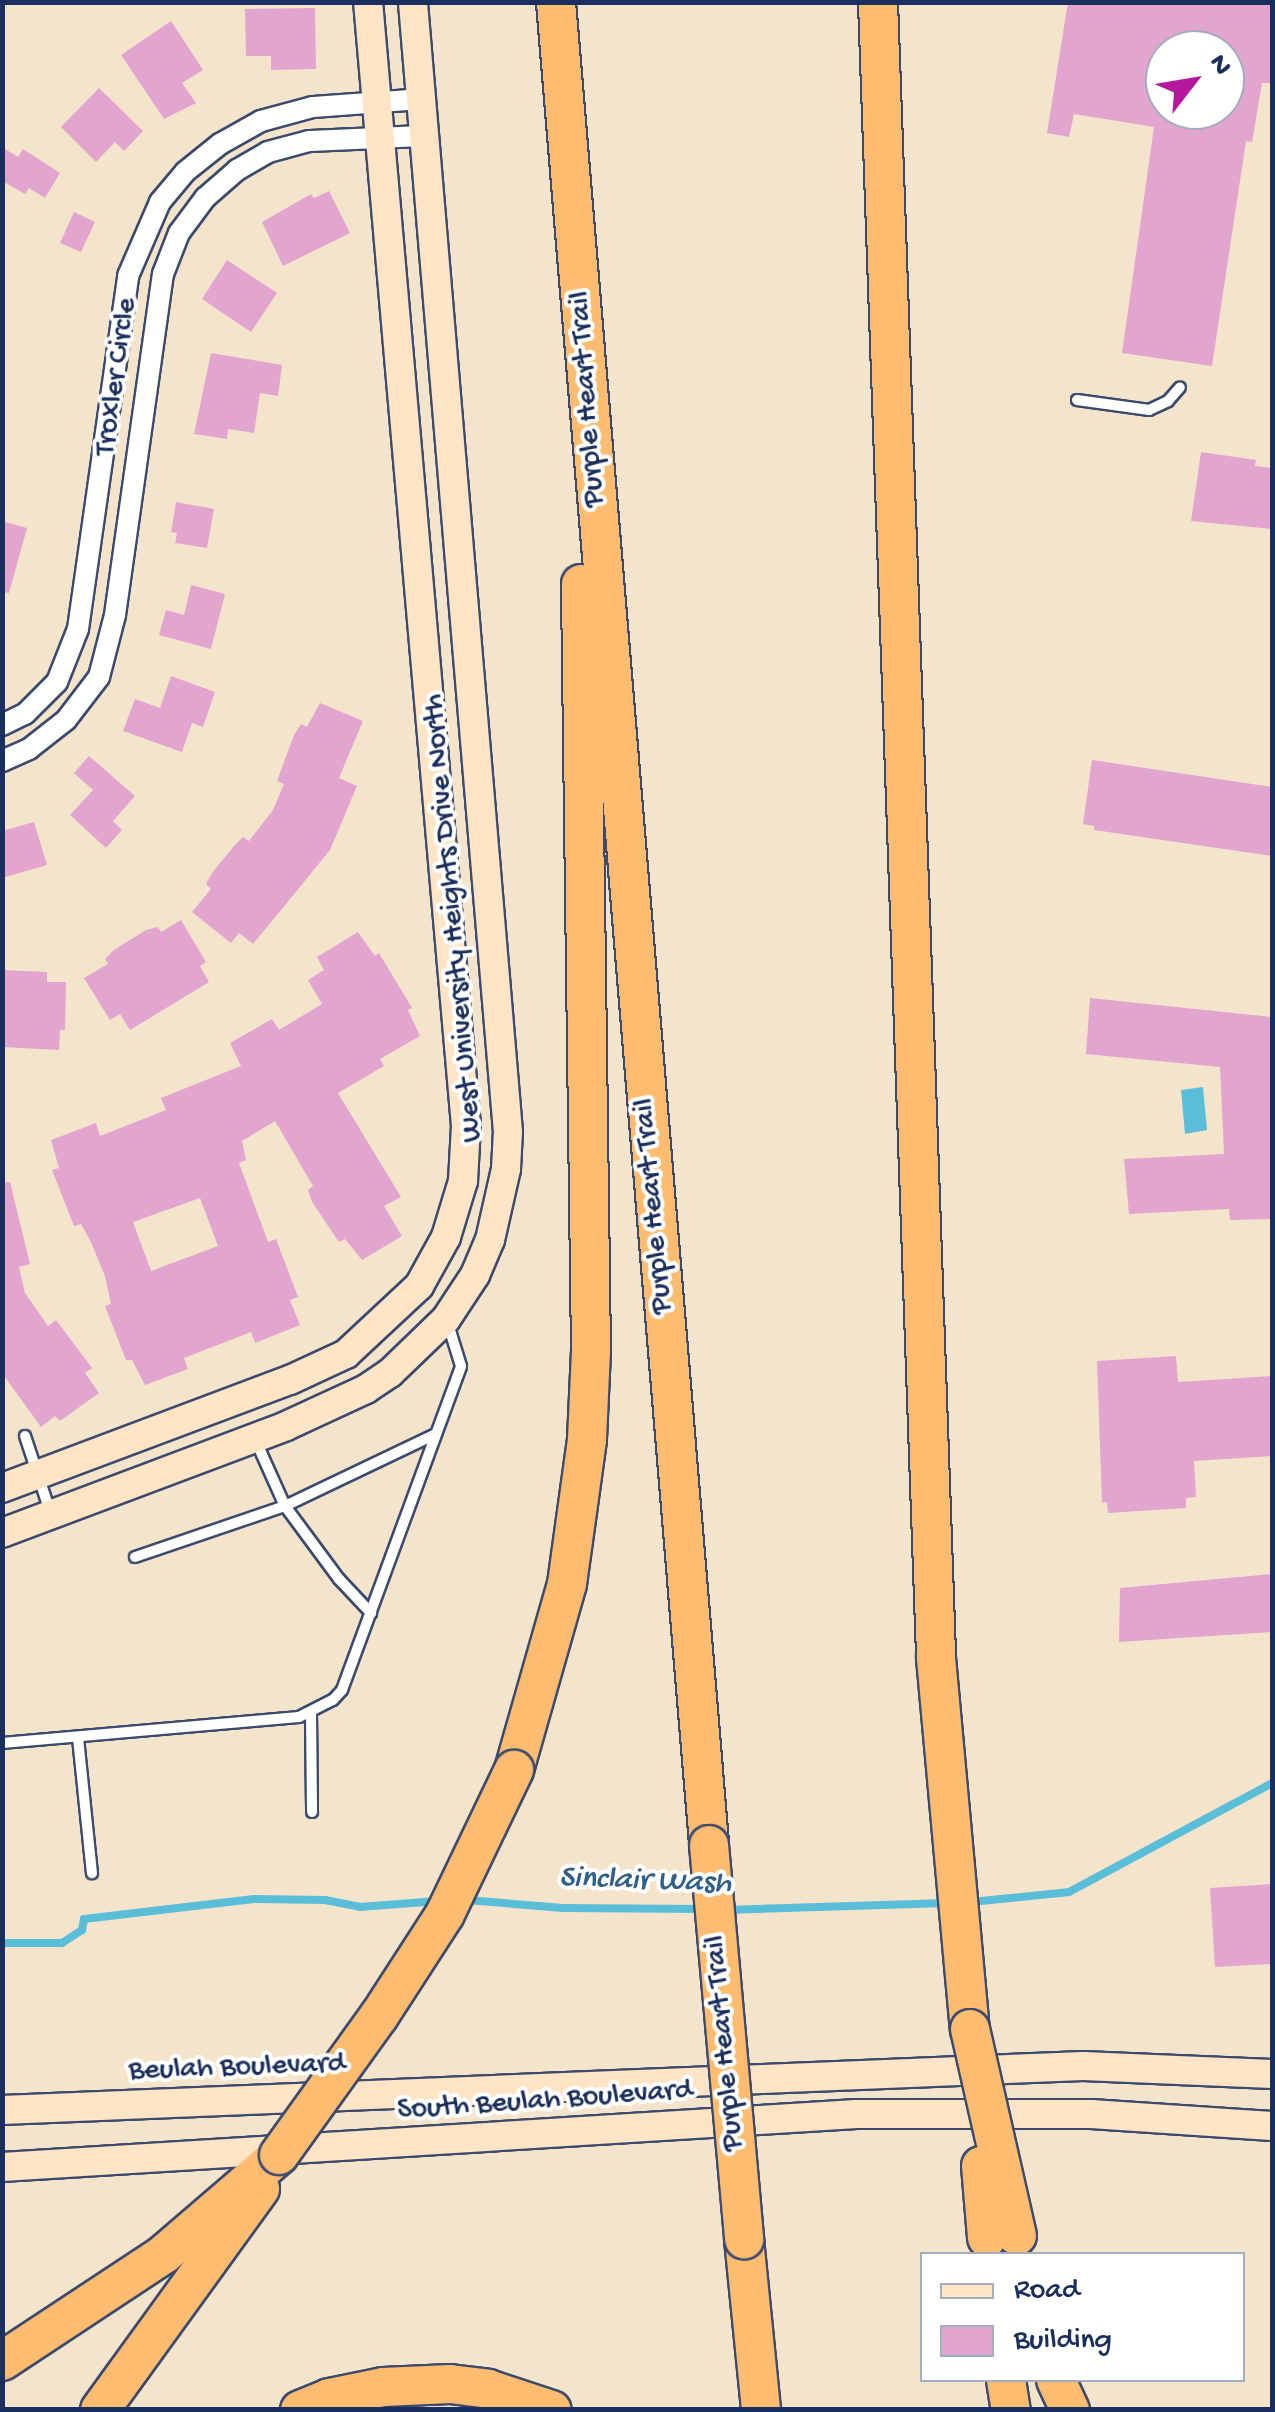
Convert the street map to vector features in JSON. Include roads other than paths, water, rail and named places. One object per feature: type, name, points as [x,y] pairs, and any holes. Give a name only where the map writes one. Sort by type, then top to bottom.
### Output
[{"type":"highway","name":"Purple Heart Trail","points":[[556,2],[709,1845],[761,2410]]},
{"type":"highway","points":[[878,2],[911,840],[912,1010],[931,1524],[950,1829],[970,2029],[1004,2246]]},
{"type":"highway","points":[[100,2410],[265,2182],[279,2155],[368,2032],[445,1914],[514,1770],[567,1584],[587,1439],[592,1352],[579,266]]},
{"type":"highway","points":[[2,2361],[164,2254],[279,2155]]},
{"type":"highway","points":[[1006,2382],[1011,2410]]},
{"type":"highway","points":[[1057,2382],[1070,2410]]},
{"type":"highway","points":[[300,2410],[329,2398],[383,2386],[450,2384],[488,2390],[552,2410]]},
{"type":"street","name":"West University Heights Drive North","points":[[2,1488],[290,1380],[346,1354],[419,1286],[446,1237],[463,1181],[466,1126],[368,2]]},
{"type":"street","name":"West University Heights Drive North","points":[[2,1533],[255,1438],[366,1389],[390,1374],[446,1318],[475,1274],[490,1240],[506,1169],[508,1132],[413,2]]},
{"type":"street","name":"Troxler Circle","points":[[2,725],[25,714],[57,682],[78,629],[128,276],[160,202],[208,153],[262,120],[314,107],[421,99]]},
{"type":"street","name":"Troxler Circle","points":[[2,760],[29,748],[66,720],[99,677],[115,614],[163,274],[180,234],[205,198],[237,170],[268,152],[309,141],[423,136]]},
{"type":"street","name":"South Beulah Boulevard","points":[[474,2093],[1083,2066],[1272,2074]]},
{"type":"street","name":"Beulah Boulevard","points":[[2,2110],[474,2093]]},
{"type":"street","name":"South Beulah Boulevard","points":[[2,2167],[856,2114],[1091,2114],[1272,2126]]},
{"type":"lane","points":[[1078,400],[1149,410],[1168,402],[1180,387]]},
{"type":"lane","points":[[2,1744],[312,1713],[342,1690],[461,1366],[446,1318]]},
{"type":"lane","points":[[136,1557],[285,1506],[437,1434]]},
{"type":"lane","points":[[25,1436],[51,1515]]},
{"type":"lane","points":[[255,1438],[285,1506],[370,1613]]},
{"type":"lane","points":[[312,1713],[312,1812]]},
{"type":"lane","points":[[78,1738],[92,1873]]},
{"type":"water","points":[[1203,1087],[1207,1130],[1185,1134],[1181,1090]]},
{"type":"waterway","name":"Sinclair Wash","points":[[971,1902],[1069,1892],[1272,1783]]},
{"type":"waterway","name":"Sinclair Wash","points":[[2,1943],[62,1943],[82,1930],[84,1919],[254,1899],[325,1900],[360,1907],[438,1901]]},
{"type":"waterway","name":"Sinclair Wash","points":[[467,1900],[563,1908],[703,1909]]},
{"type":"waterway","name":"Sinclair Wash","points":[[726,1910],[947,1903]]}]
